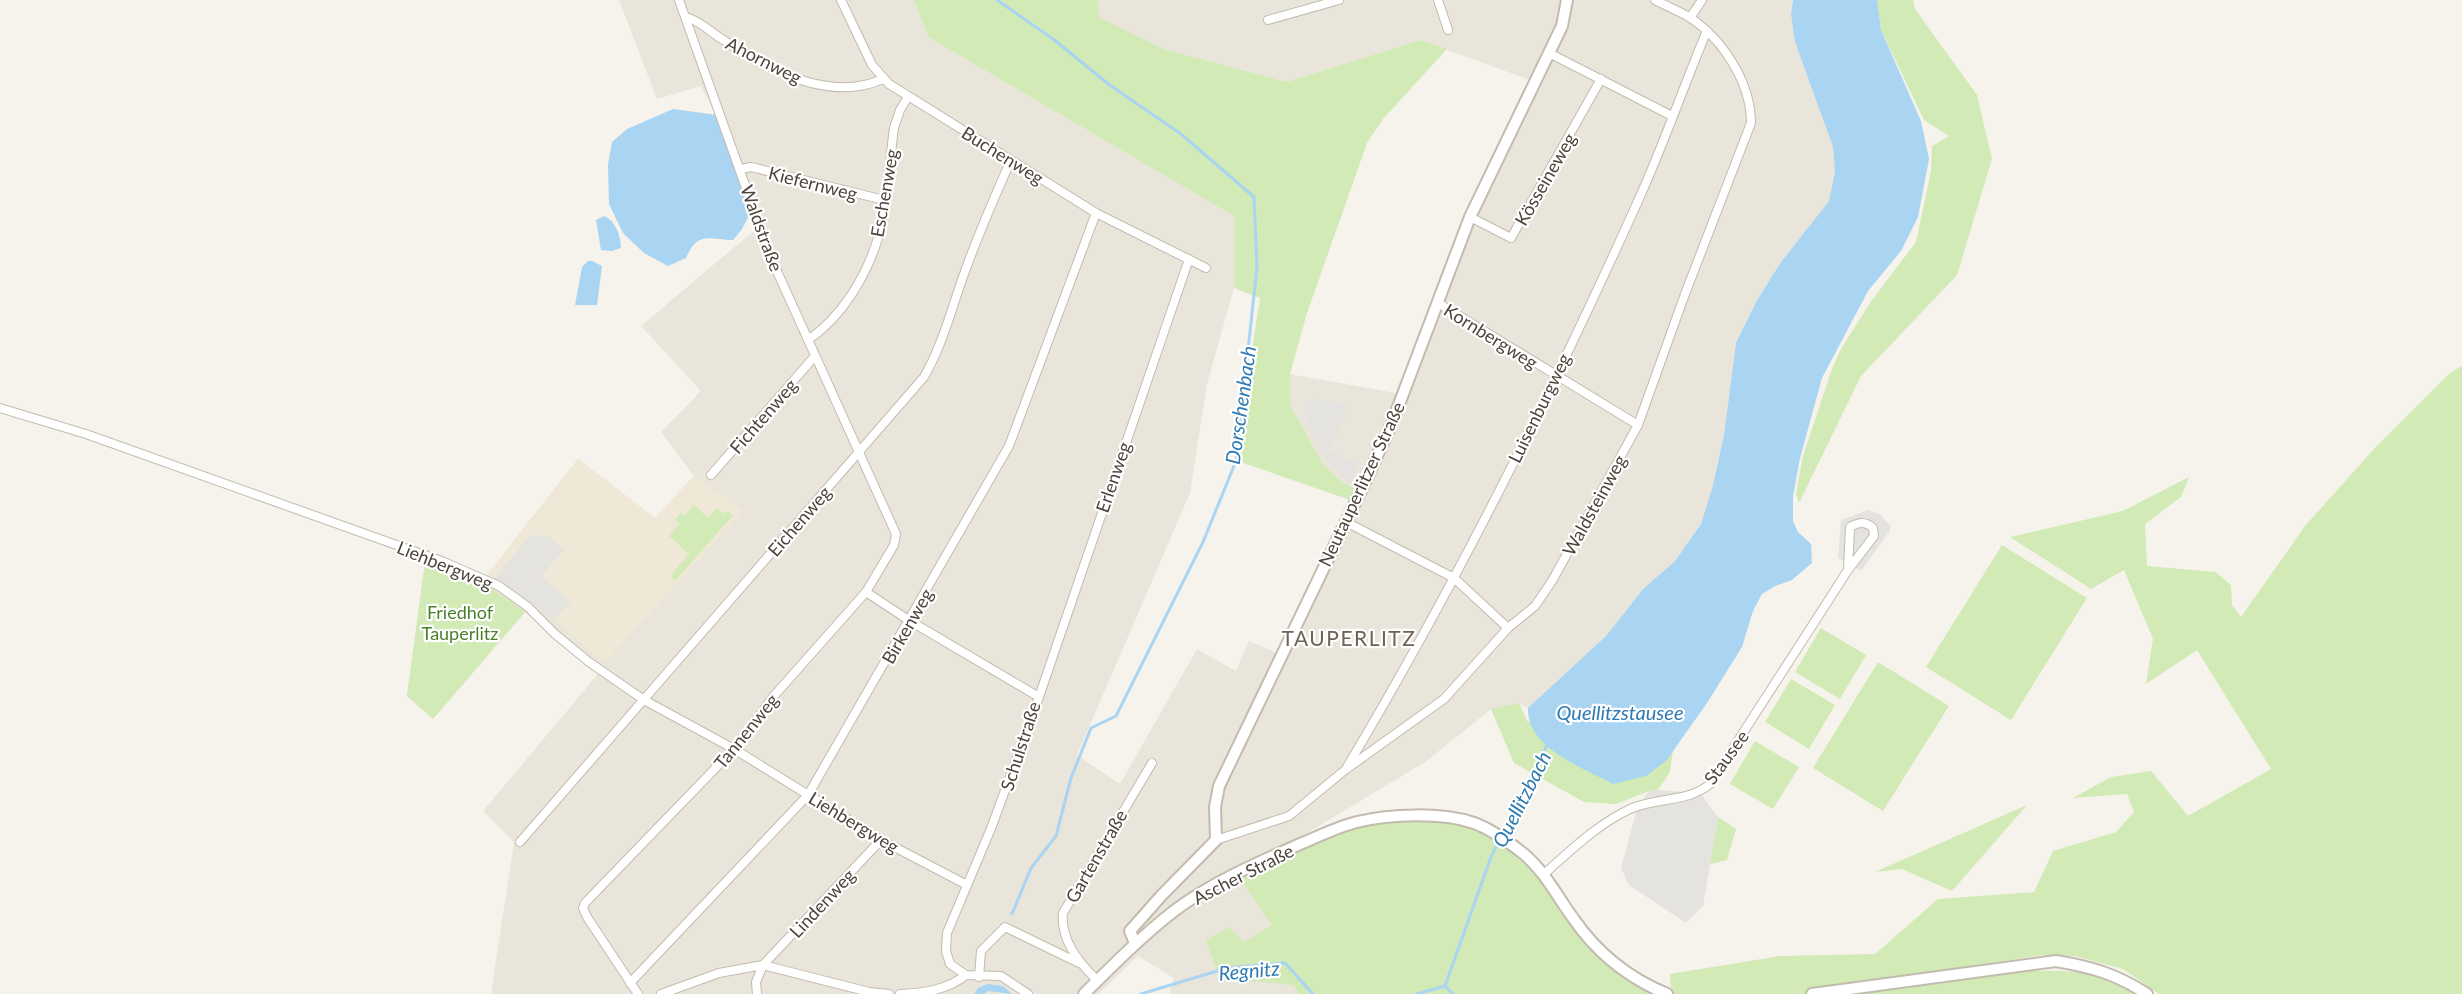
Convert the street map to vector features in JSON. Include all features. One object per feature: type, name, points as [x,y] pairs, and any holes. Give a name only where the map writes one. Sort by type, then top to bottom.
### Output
[{"type":"street","name":"Waldstraße","points":[[679,0],[771,258],[860,450]]},
{"type":"street","name":"Buchenweg","points":[[842,0],[872,65],[883,79],[908,97],[1096,213],[1206,268]]},
{"type":"street","points":[[1268,20],[1339,0]]},
{"type":"street","points":[[1438,0],[1448,30]]},
{"type":"street","name":"Neutauperlitzer Straße","points":[[1216,840],[1215,807],[1219,786],[1392,423],[1470,217],[1562,26],[1567,0]]},
{"type":"street","name":"Waldsteinweg","points":[[1216,840],[1289,816],[1345,770],[1444,699],[1508,628],[1535,606],[1552,581],[1638,425],[1685,294],[1751,123],[1751,108],[1740,74],[1706,33],[1690,18],[1655,0]]},
{"type":"street","points":[[1690,18],[1702,0]]},
{"type":"street","name":"Ahornweg","points":[[686,17],[696,20],[723,40],[753,57],[808,82],[831,87],[855,88],[883,79]]},
{"type":"street","name":"Luisenburgweg","points":[[1345,770],[1454,578],[1556,377],[1639,199],[1706,33]]},
{"type":"street","points":[[1549,53],[1672,116]]},
{"type":"street","name":"Kösseineweg","points":[[1470,217],[1511,238],[1601,79]]},
{"type":"street","name":"Eschenweg","points":[[808,340],[821,331],[844,306],[878,238],[894,128],[900,110],[908,97]]},
{"type":"street","name":"Eichenweg","points":[[520,842],[924,377],[937,354],[982,222],[1011,160]]},
{"type":"street","name":"Kiefernweg","points":[[741,169],[751,167],[884,200]]},
{"type":"street","name":"Birkenweg","points":[[630,983],[808,795],[1009,446],[1096,213]]},
{"type":"street","name":"Erlenweg","points":[[1040,697],[1063,623],[1189,259]]},
{"type":"street","name":"Kornbergweg","points":[[1438,303],[1638,425]]},
{"type":"street","name":"Fichtenweg","points":[[711,475],[815,356]]},
{"type":"street","name":"Liehbergweg","points":[[0,408],[86,434],[444,562],[499,586],[528,607],[555,634],[589,662],[644,700],[734,749],[881,840],[967,885]]},
{"type":"street","name":"Tannenweg","points":[[638,994],[586,917],[583,908],[734,749],[773,697],[866,592],[894,545],[897,534],[860,450]]},
{"type":"street","points":[[1346,522],[1454,578],[1508,628]]},
{"type":"street","name":"Stausee","points":[[1544,874],[1593,832],[1618,815],[1633,807],[1692,795],[1710,784],[1848,570],[1874,536],[1873,528],[1867,523],[1858,522],[1850,527],[1848,570]]},
{"type":"street","name":"Schulstraße","points":[[866,592],[910,621],[1040,697],[992,826],[946,933],[946,951],[950,964],[966,975]]},
{"type":"street","name":"Gartenstraße","points":[[1097,980],[1080,963],[1062,926],[1063,913],[1152,763]]},
{"type":"street","name":"Ascher Straße","points":[[1084,994],[1135,943],[1176,910],[1210,887],[1255,864],[1355,822],[1410,816],[1441,817],[1474,823],[1512,845],[1544,874],[1591,943],[1627,973],[1644,984],[1667,994]]},
{"type":"street","name":"Lindenweg","points":[[763,965],[881,840]]},
{"type":"street","points":[[1135,943],[1130,932],[1161,896],[1216,840]]},
{"type":"street","points":[[979,977],[981,951],[1005,927],[1080,963]]},
{"type":"street","points":[[1812,994],[2056,961],[2093,967],[2147,994]]},
{"type":"street","points":[[757,994],[756,982],[763,965]]},
{"type":"street","points":[[661,994],[719,973],[763,965],[869,992],[889,994]]},
{"type":"street","points":[[900,994],[922,993],[954,985],[966,975],[1001,976],[1028,994]]},
{"type":"shaded area","points":[[619,0],[914,0],[928,37],[1234,216],[1234,288],[1207,384],[1190,493],[1077,755],[1120,784],[1197,649],[1236,671],[1249,641],[1277,653],[1358,491],[1342,482],[1323,464],[1290,405],[1290,374],[1401,394],[1467,213],[1536,82],[1420,40],[1287,82],[1164,49],[1099,17],[1098,0],[1793,0],[1791,14],[1795,42],[1833,147],[1835,172],[1829,201],[1781,262],[1756,302],[1736,343],[1724,435],[1713,485],[1701,524],[1675,561],[1643,589],[1606,636],[1528,708],[1519,703],[1491,709],[1425,762],[1237,875],[1273,925],[1244,942],[1206,940],[1294,985],[1298,994],[1169,994],[1174,978],[1138,956],[1098,994],[491,994],[514,842],[483,811],[598,674],[525,612],[433,719],[407,696],[427,549],[486,576],[578,459],[655,518],[694,476],[661,432],[701,391],[641,326],[757,228],[717,115],[701,86],[657,99]]},
{"type":"shaded area","points":[[1314,399],[1350,404],[1328,450],[1358,464],[1349,484],[1322,455],[1312,434],[1304,411],[1307,404]]},
{"type":"shaded area","points":[[578,459],[655,518],[694,476],[743,511],[604,663],[545,612],[506,584],[486,577]]},
{"type":"shaded area","points":[[1869,510],[1881,515],[1891,527],[1861,571],[1838,558],[1841,520]]},
{"type":"shaded area","points":[[530,535],[548,536],[564,550],[541,576],[571,602],[553,619],[506,584],[494,579]]},
{"type":"shaded area","points":[[1649,791],[1700,793],[1718,817],[1703,906],[1686,923],[1629,885],[1621,868],[1637,809]]},
{"type":"green space","points":[[914,0],[1098,0],[1099,17],[1164,49],[1287,82],[1420,40],[1447,49],[1383,119],[1367,143],[1307,313],[1290,374],[1290,405],[1323,464],[1342,482],[1358,491],[1353,501],[1235,460],[1260,298],[1234,288],[1234,216],[928,37]]},
{"type":"green space","points":[[1877,0],[1913,0],[1915,9],[1977,95],[1992,159],[1957,275],[1861,376],[1799,503],[1796,493],[1803,456],[1832,369],[1842,347],[1872,300],[1916,242],[1931,171],[1932,146],[1949,136],[1924,120],[1881,30]]},
{"type":"green space","points":[[2462,366],[2462,994],[2159,994],[2123,969],[2075,956],[2042,955],[1839,987],[1831,994],[1298,994],[1294,985],[1219,978],[1206,940],[1229,927],[1244,942],[1272,925],[1237,875],[1356,819],[1440,815],[1514,843],[1574,916],[1619,965],[1671,991],[1670,974],[1780,956],[1875,954],[1938,899],[2034,892],[2053,851],[2116,832],[2134,812],[2127,794],[2073,798],[2111,777],[2151,771],[2188,816],[2271,769],[2197,650],[2146,684],[2153,639],[2124,570],[2091,589],[2010,537],[2123,511],[2189,477],[2181,497],[2145,524],[2147,566],[2216,572],[2231,585],[2232,605],[2241,617],[2305,526],[2374,449],[2451,372]]},
{"type":"green space","points":[[694,505],[708,518],[717,508],[725,514],[728,511],[733,515],[675,581],[670,576],[689,554],[669,536],[680,524],[675,520],[681,513],[685,516]]},
{"type":"green space","points":[[2002,545],[2087,598],[2011,720],[1926,667]]},
{"type":"green space","name":"Friedhof Tauperlitz","points":[[425,562],[491,588],[525,612],[433,719],[407,696]]},
{"type":"green space","points":[[1821,628],[1866,655],[1840,699],[1795,672]]},
{"type":"green space","points":[[1878,662],[1949,706],[1883,811],[1813,768]]},
{"type":"green space","points":[[1791,679],[1835,705],[1809,749],[1765,722]]},
{"type":"green space","points":[[1519,703],[1527,721],[1665,761],[1673,750],[1670,772],[1658,790],[1649,791],[1616,804],[1584,802],[1514,763],[1491,709]]},
{"type":"green space","points":[[1755,741],[1799,767],[1773,809],[1730,784]]},
{"type":"green space","points":[[2027,805],[1952,891],[1902,869],[1875,872]]},
{"type":"green space","points":[[1718,817],[1736,829],[1727,860],[1710,864]]},
{"type":"green space","points":[[2015,971],[2078,972],[2105,979],[2136,994],[1851,994]]},
{"type":"water","name":"Quellitzstausee","points":[[1793,0],[1877,0],[1881,30],[1921,121],[1929,159],[1918,217],[1901,251],[1868,291],[1822,378],[1800,458],[1793,496],[1793,521],[1798,532],[1811,544],[1812,563],[1792,580],[1762,594],[1753,611],[1742,647],[1707,703],[1666,761],[1646,776],[1613,784],[1558,755],[1546,745],[1536,734],[1530,722],[1528,708],[1606,636],[1643,589],[1675,561],[1701,524],[1713,485],[1724,435],[1736,343],[1756,302],[1781,262],[1829,201],[1835,172],[1833,147],[1795,42],[1791,14]]},
{"type":"water","points":[[673,109],[717,115],[751,211],[742,229],[733,240],[704,238],[699,240],[690,249],[686,258],[668,266],[644,253],[623,233],[609,204],[608,165],[612,142],[627,129]]},
{"type":"water","points":[[604,216],[612,221],[617,229],[621,248],[612,251],[601,250],[596,220]]},
{"type":"water","points":[[588,261],[602,266],[597,305],[575,305],[582,267]]},
{"type":"water","points":[[988,984],[1003,986],[1012,994],[988,991],[984,994],[974,994],[978,988]]},
{"type":"waterway","name":"Dorschenbach","points":[[997,0],[1053,39],[1111,86],[1181,134],[1254,197],[1257,267],[1236,461],[1203,542],[1116,716],[1091,728],[1071,778],[1056,836],[1031,868],[1012,914]]},
{"type":"waterway","name":"Quellitzbach","points":[[1445,986],[1491,857],[1547,745]]},
{"type":"waterway","name":"Regnitz","points":[[1141,994],[1227,968],[1285,963],[1313,994]]},
{"type":"waterway","name":"Regnitz","points":[[1417,994],[1445,986],[1453,994]]},
{"type":"district","name":"TAUPERLITZ","points":[[1349,637]]}]
